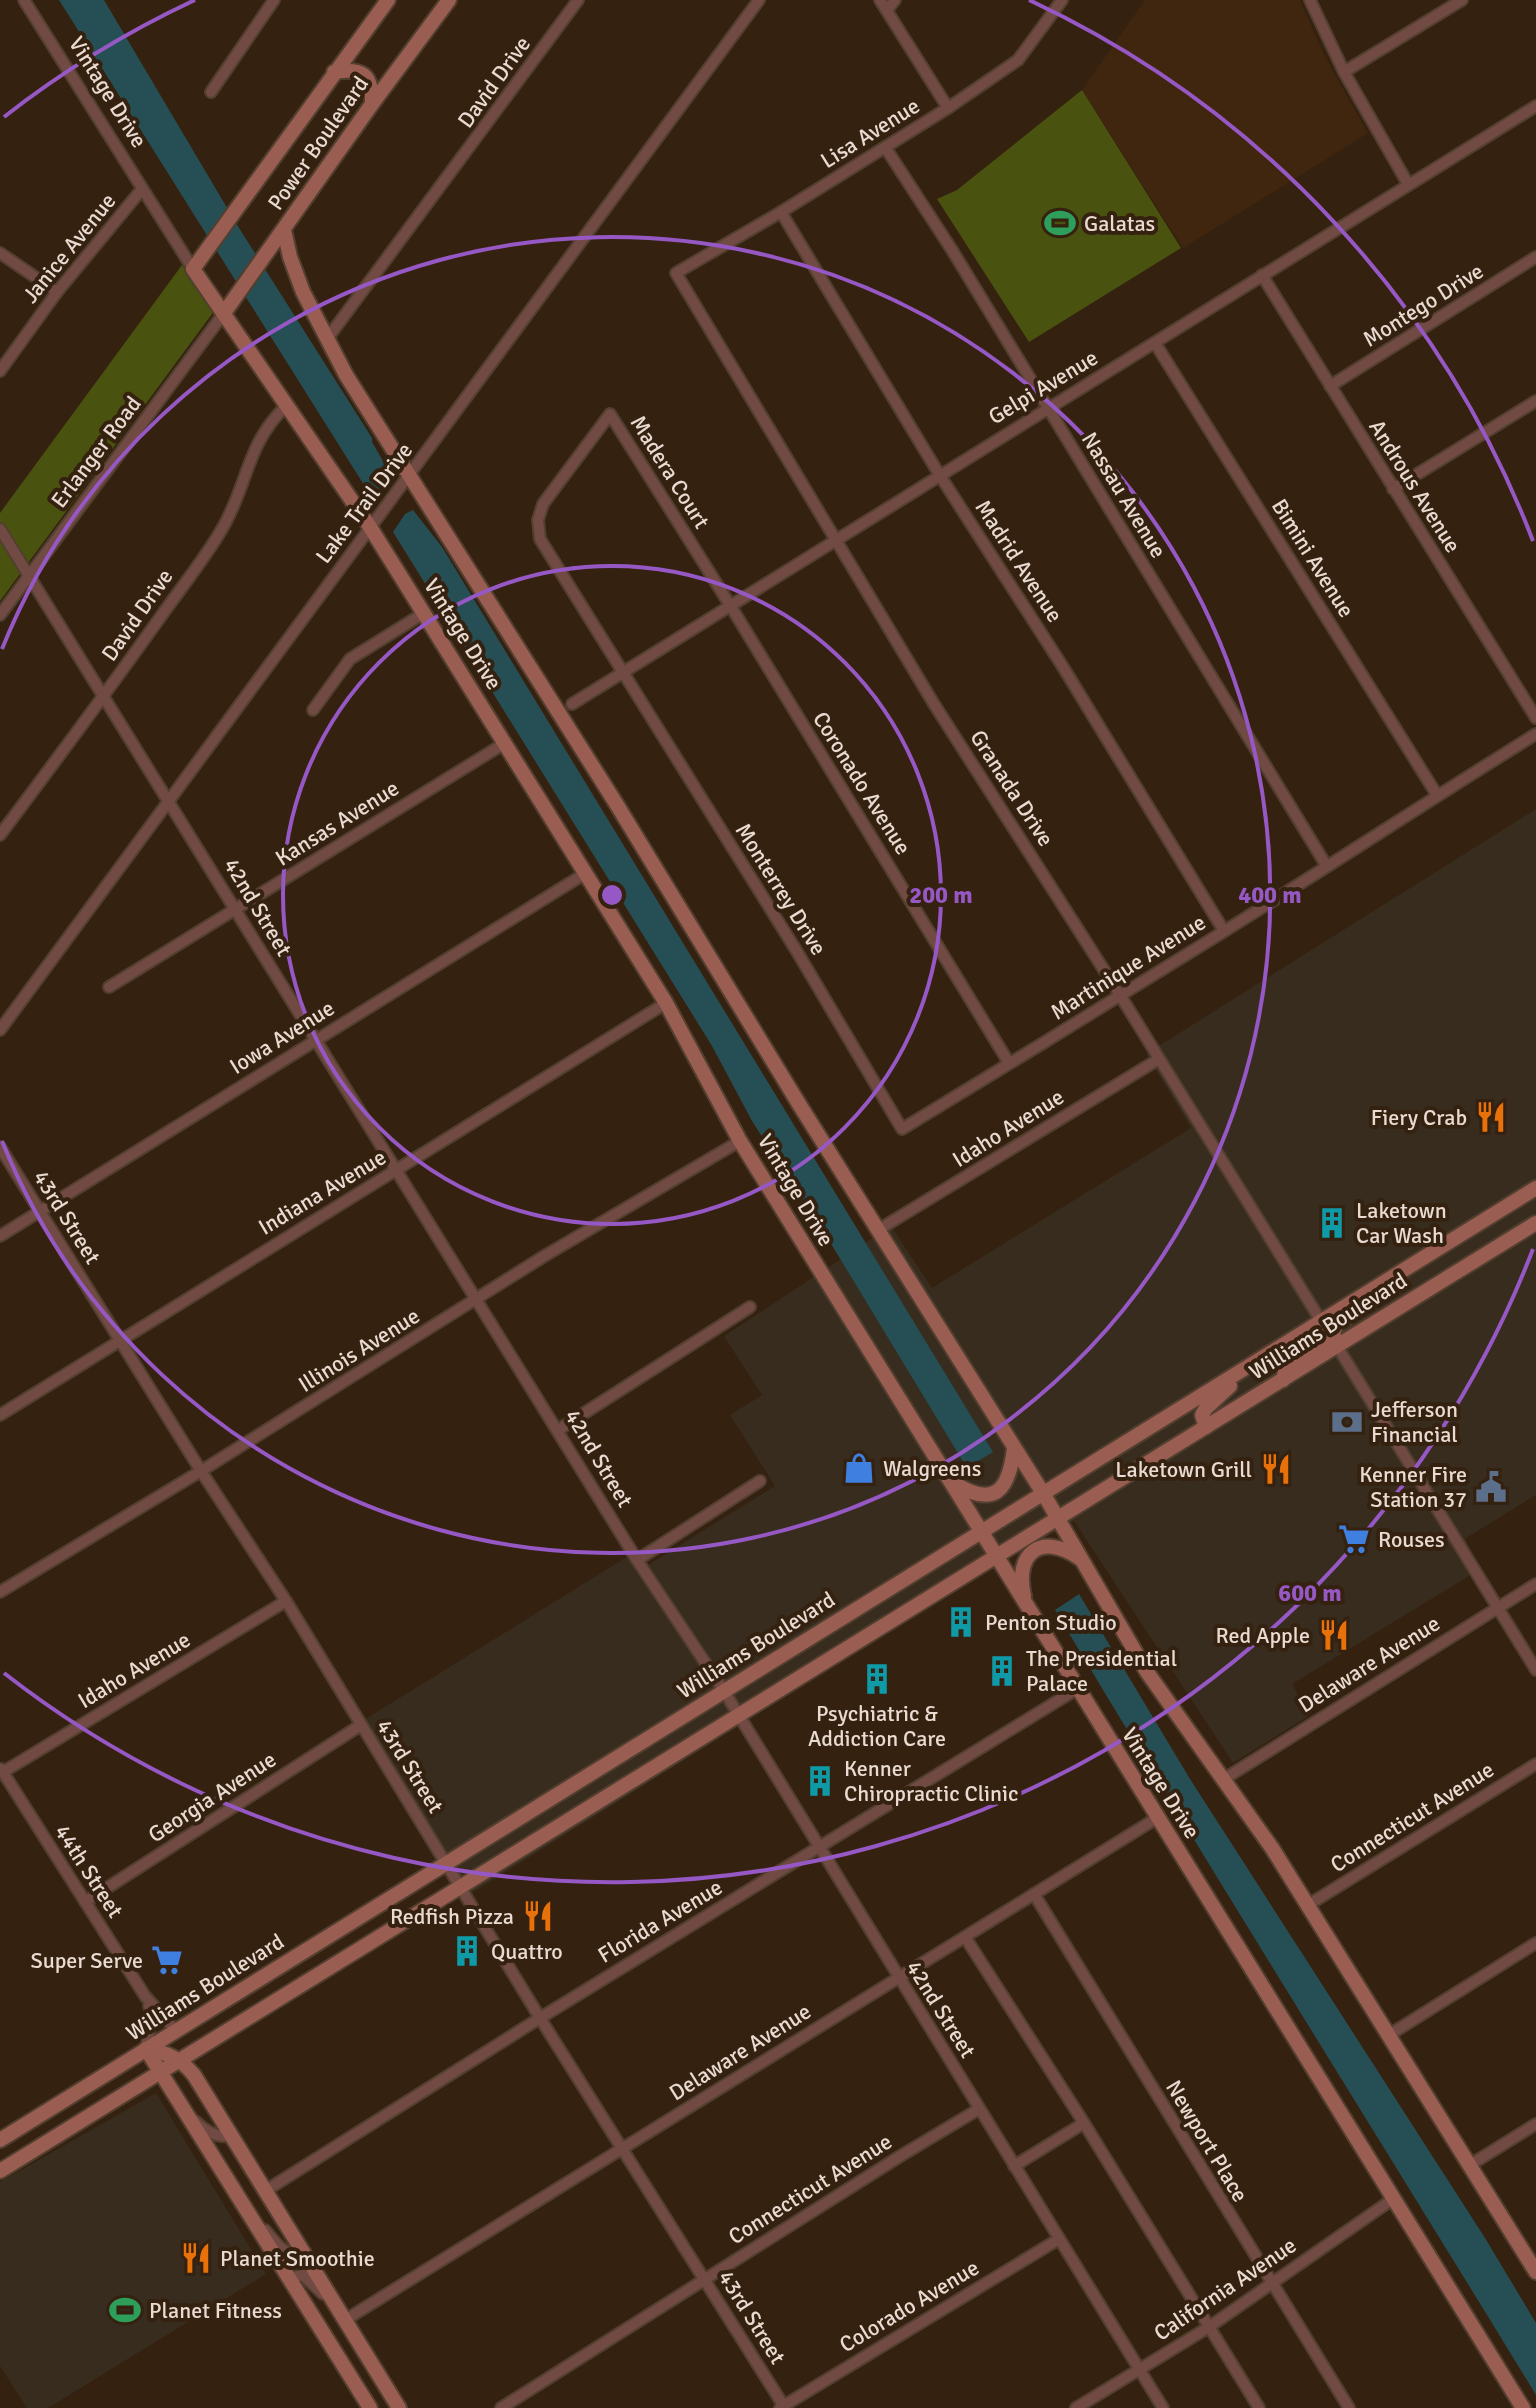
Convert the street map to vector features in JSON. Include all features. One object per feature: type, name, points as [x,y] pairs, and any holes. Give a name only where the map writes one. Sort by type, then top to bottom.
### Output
[{"type":"street","name":"Vintage Drive","points":[[24,0],[193,269],[229,307],[286,406],[370,527],[586,873],[666,1003],[740,1141],[1523,2408]]},
{"type":"street","points":[[211,92],[274,0]]},
{"type":"street","name":"Power Boulevard","points":[[193,269],[388,0]]},
{"type":"street","name":"Power Boulevard","points":[[229,307],[449,0]]},
{"type":"street","name":"David Drive","points":[[327,339],[578,0]]},
{"type":"street","name":"Lake Trail Drive","points":[[0,1030],[759,0]]},
{"type":"street","points":[[880,0],[948,108]]},
{"type":"street","points":[[887,10],[895,0]]},
{"type":"street","name":"Lisa Avenue","points":[[676,273],[948,108],[1018,60],[1062,0]]},
{"type":"street","points":[[1310,0],[1344,72],[1408,184]]},
{"type":"street","points":[[1344,72],[1448,4],[1462,0]]},
{"type":"street","points":[[334,72],[352,70],[363,73],[372,87],[372,104]]},
{"type":"street","name":"Gelpi Avenue","points":[[572,704],[1536,106]]},
{"type":"street","name":"Nassau Avenue","points":[[885,147],[952,250],[1326,865]]},
{"type":"street","name":"Janice Avenue","points":[[0,371],[57,292],[142,189]]},
{"type":"street","name":"Madrid Avenue","points":[[781,212],[939,474],[1063,667],[1224,931]]},
{"type":"street","name":"Vintage Drive","points":[[284,230],[303,292],[327,339],[410,475],[1043,1493],[1147,1672],[1224,1779],[1308,1905],[1536,2272]]},
{"type":"street","points":[[0,253],[57,292]]},
{"type":"street","name":"Montego Drive","points":[[1330,386],[1536,257]]},
{"type":"street","name":"Granada Drive","points":[[676,273],[934,704],[1120,995],[1321,1321]]},
{"type":"street","name":"Androus Avenue","points":[[1262,275],[1536,718]]},
{"type":"street","name":"Erlanger Road","points":[[0,615],[229,307]]},
{"type":"street","name":"Bimini Avenue","points":[[1155,343],[1437,795]]},
{"type":"street","points":[[1393,489],[1536,401]]},
{"type":"street","name":"David Drive","points":[[0,835],[105,695],[223,529],[238,496],[248,460],[286,406]]},
{"type":"street","name":"Madera Court","points":[[621,672],[540,539],[538,520],[543,504],[610,414],[730,605]]},
{"type":"street","name":"42nd Street","points":[[0,529],[479,1299],[637,1560],[724,1691],[1163,2408]]},
{"type":"street","name":"Coronado Avenue","points":[[730,605],[1009,1063]]},
{"type":"street","points":[[313,710],[350,659],[424,613]]},
{"type":"street","name":"Monterrey Drive","points":[[621,672],[796,950],[902,1129]]},
{"type":"street","name":"Martinique Avenue","points":[[902,1129],[1536,734]]},
{"type":"street","name":"Kansas Avenue","points":[[109,987],[505,743]]},
{"type":"street","name":"Iowa Avenue","points":[[0,1236],[586,873]]},
{"type":"street","name":"Indiana Avenue","points":[[0,1415],[666,1003]]},
{"type":"street","name":"Idaho Avenue","points":[[878,1230],[1159,1059]]},
{"type":"street","name":"Illinois Avenue","points":[[0,1592],[201,1471],[546,1255],[740,1141]]},
{"type":"street","name":"43rd Street","points":[[0,1147],[201,1471],[286,1601],[540,2018],[783,2407]]},
{"type":"street","name":"Williams Boulevard","points":[[0,2140],[1536,1188]]},
{"type":"street","name":"Williams Boulevard","points":[[0,2171],[1536,1223]]},
{"type":"street","points":[[1379,1286],[1372,1301],[1336,1325],[1333,1333],[1337,1346],[1536,1670]]},
{"type":"street","points":[[558,1430],[750,1307]]},
{"type":"street","points":[[1283,1380],[1286,1366],[1323,1339],[1321,1321]]},
{"type":"street","points":[[1206,1427],[1202,1415],[1206,1408],[1264,1357]]},
{"type":"street","points":[[950,1481],[979,1495],[998,1491],[1011,1473],[1014,1448]]},
{"type":"street","points":[[637,1560],[760,1481]]},
{"type":"street","points":[[1026,1607],[1020,1582],[1021,1570],[1032,1552],[1056,1545],[1082,1561]]},
{"type":"street","name":"Delaware Avenue","points":[[1224,1779],[1536,1584]]},
{"type":"street","name":"Idaho Avenue","points":[[1,1770],[286,1601]]},
{"type":"street","name":"Florida Avenue","points":[[265,2191],[540,2018],[1077,1689]]},
{"type":"street","name":"Georgia Avenue","points":[[85,1902],[361,1725]]},
{"type":"street","name":"Connecticut Avenue","points":[[1308,1905],[1536,1764]]},
{"type":"street","name":"44th Street","points":[[1,1770],[145,1996],[176,2031]]},
{"type":"street","name":"Delaware Avenue","points":[[343,2316],[1157,1818]]},
{"type":"street","name":"Newport Place","points":[[1034,1894],[1270,2284],[1349,2408]]},
{"type":"street","points":[[965,1937],[1084,2123],[1259,2408]]},
{"type":"street","points":[[1389,2035],[1536,1943]]},
{"type":"street","name":"44th Street","points":[[145,1996],[152,2015],[146,2049]]},
{"type":"street","points":[[162,2073],[176,2031]]},
{"type":"street","points":[[146,2049],[167,2053],[181,2060],[399,2408]]},
{"type":"street","points":[[146,2049],[370,2408]]},
{"type":"street","name":"Connecticut Avenue","points":[[501,2408],[979,2109]]},
{"type":"street","points":[[186,2111],[210,2132],[231,2136]]},
{"type":"street","points":[[1014,2166],[1084,2123]]},
{"type":"street","points":[[1470,2165],[1536,2124]]},
{"type":"street","name":"California Avenue","points":[[1076,2408],[1209,2327],[1393,2199]]},
{"type":"street","points":[[248,2211],[282,2249],[296,2255],[304,2253]]},
{"type":"street","name":"Colorado Avenue","points":[[783,2407],[1059,2239]]},
{"type":"street","points":[[289,2278],[303,2275],[343,2316]]},
{"type":"shaded area","points":[[1145,0],[1300,0],[1324,55],[1368,133],[1183,248],[1082,90]]},
{"type":"shaded area","points":[[1536,809],[1536,1495],[1466,1538],[1469,1576],[1292,1684],[1310,1715],[1233,1763],[1074,1521],[989,1569],[472,1893],[364,1720],[630,1555],[640,1570],[775,1486],[730,1415],[762,1395],[724,1336],[891,1226],[932,1288],[1191,1128],[1146,1054]]},
{"type":"shaded area","points":[[156,2093],[266,2274],[48,2408],[27,2408],[0,2366],[0,2182]]},
{"type":"green space","name":"Galatas","points":[[1082,90],[1181,248],[1029,342],[937,199],[957,190]]},
{"type":"green space","points":[[182,265],[215,310],[0,601],[0,513]]},
{"type":"water","points":[[59,0],[104,0],[239,228],[372,438],[390,473],[375,494],[364,485]]},
{"type":"water","points":[[413,510],[442,547],[993,1452],[967,1468],[833,1247],[752,1121],[712,1046],[393,532],[405,514]]},
{"type":"water","points":[[1079,1594],[1190,1779],[1485,2238],[1536,2323],[1536,2395],[1055,1610]]},
{"type":"place","name":"Galatas","points":[[1060,223]]},
{"type":"place","name":"Fiery Crab","points":[[1491,1117]]},
{"type":"place","name":"Laketown Car Wash","points":[[1332,1223]]},
{"type":"place","name":"Jefferson Financial","points":[[1347,1422]]},
{"type":"place","name":"Walgreens","points":[[859,1468]]},
{"type":"place","name":"Laketown Grill","points":[[1276,1469]]},
{"type":"place","name":"Kenner Fire Station 37","points":[[1491,1487]]},
{"type":"place","name":"Rouses","points":[[1354,1539]]},
{"type":"place","name":"Penton Studio","points":[[961,1622]]},
{"type":"place","name":"Red Apple","points":[[1334,1635]]},
{"type":"place","name":"The Presidential Palace","points":[[1002,1671]]},
{"type":"place","name":"Psychiatric & Addiction Care","points":[[877,1679]]},
{"type":"place","name":"Kenner Chiropractic Clinic","points":[[820,1781]]},
{"type":"place","name":"Redfish Pizza","points":[[538,1916]]},
{"type":"place","name":"Quattro","points":[[467,1951]]},
{"type":"place","name":"Super Serve","points":[[167,1960]]},
{"type":"place","name":"Planet Smoothie","points":[[196,2258]]},
{"type":"place","name":"Planet Fitness","points":[[125,2310]]}]
